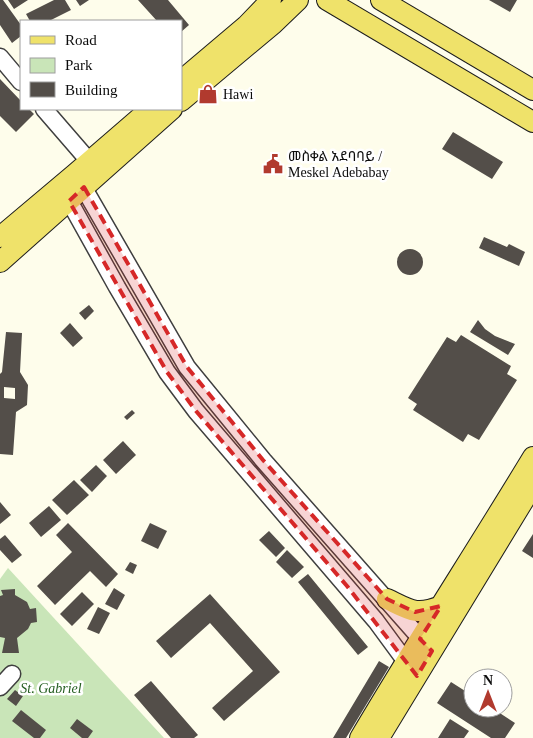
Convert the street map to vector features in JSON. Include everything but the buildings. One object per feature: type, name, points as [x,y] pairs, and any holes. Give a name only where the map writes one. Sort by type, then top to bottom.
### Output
[{"type":"main road","points":[[182,80],[246,26],[271,0]]},
{"type":"main road","points":[[182,100],[298,0]]},
{"type":"main road","points":[[327,0],[533,122]]},
{"type":"main road","points":[[381,0],[533,90]]},
{"type":"main road","points":[[0,262],[76,182],[149,110]]},
{"type":"main road","points":[[0,237],[171,110]]},
{"type":"main road","points":[[426,645],[441,606],[533,457]]},
{"type":"main road","points":[[360,738],[411,669],[533,485]]},
{"type":"main road","points":[[387,600],[415,612],[428,611],[441,606]]},
{"type":"main road","points":[[379,738],[411,669]]},
{"type":"street","points":[[0,58],[20,81]]},
{"type":"street","points":[[44,110],[76,182],[117,287],[173,380],[196,411],[376,621],[411,669]]},
{"type":"street","points":[[76,182],[188,367],[263,460],[426,645]]},
{"type":"street","points":[[0,687],[12,674]]},
{"type":"highlighted area","points":[[84,187],[187,367],[263,460],[387,599],[415,612],[441,606],[420,639],[432,651],[417,676],[347,586],[196,411],[167,372],[69,201]]},
{"type":"green space","name":"St. Gabriel","points":[[8,568],[164,738],[0,738],[0,579]]},
{"type":"place","name":"Hawi","points":[[208,94]]},
{"type":"place","name":"መስቀል አደባባይ / Meskel Adebabay","points":[[273,164]]}]
